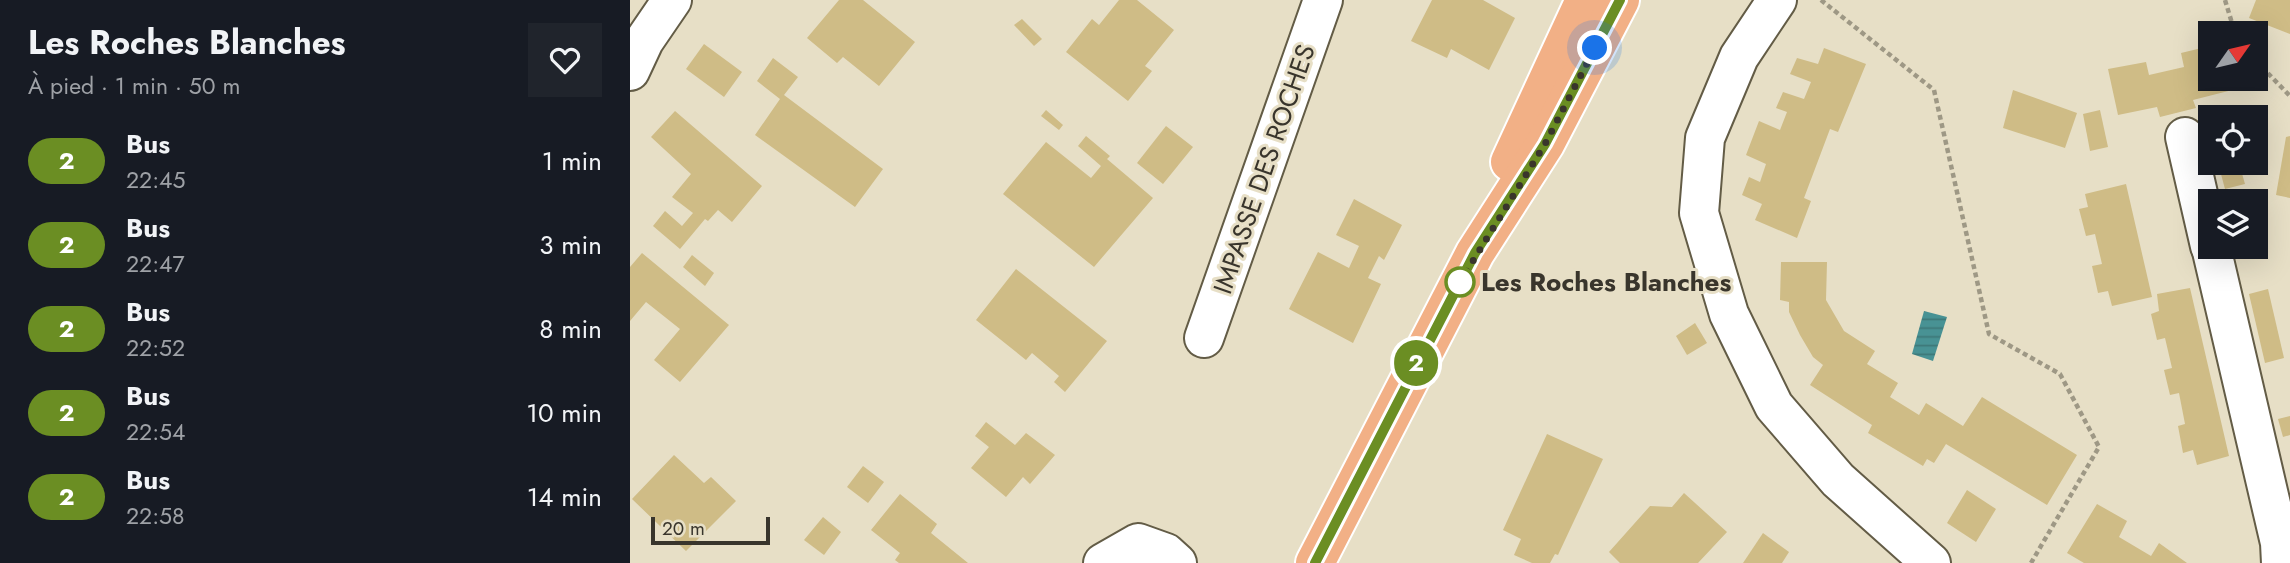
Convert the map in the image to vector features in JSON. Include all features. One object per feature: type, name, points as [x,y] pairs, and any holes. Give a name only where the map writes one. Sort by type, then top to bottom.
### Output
[{"type":"main road","points":[[1475,253],[1518,140],[1585,0]]},
{"type":"main road","points":[[1315,563],[1475,253],[1545,144],[1620,0]]},
{"type":"street","points":[[630,71],[645,41],[672,0]]},
{"type":"street","name":"IMPASSE DES ROCHES","points":[[1204,338],[1323,0]]},
{"type":"street","points":[[1777,0],[1739,57],[1705,138],[1699,213],[1729,314],[1774,406],[1838,480],[1931,563]]},
{"type":"street","points":[[2185,137],[2198,194]]},
{"type":"street","points":[[2213,259],[2280,543],[2281,563]]},
{"type":"street","points":[[1103,563],[1138,543],[1166,553],[1177,563]]},
{"type":"path","points":[[1821,0],[1934,90],[1989,334],[2060,374],[2099,447],[2031,563]]},
{"type":"path","points":[[2225,0],[2231,21]]},
{"type":"path","points":[[2268,73],[2290,96]]},
{"type":"water","points":[[1924,311],[1947,317],[1933,361],[1912,354]]},
{"type":"building","points":[[839,0],[863,0],[915,42],[879,86],[843,57],[837,63],[807,38]]},
{"type":"building","points":[[1119,0],[1137,0],[1174,30],[1145,66],[1152,71],[1128,101],[1066,52],[1092,19],[1099,25]]},
{"type":"building","points":[[1432,0],[1483,0],[1515,18],[1489,70],[1451,49],[1447,58],[1411,41]]},
{"type":"building","points":[[2256,0],[2290,0],[2290,34],[2268,25],[2268,21],[2249,18]]},
{"type":"building","points":[[1022,19],[1042,39],[1034,46],[1014,25]]},
{"type":"building","points":[[704,44],[742,72],[724,97],[686,69]]},
{"type":"building","points":[[1824,48],[1866,64],[1838,132],[1830,129],[1804,198],[1811,201],[1797,238],[1755,220],[1762,204],[1742,195],[1749,177],[1760,182],[1766,164],[1746,155],[1759,121],[1780,130],[1787,112],[1776,108],[1783,92],[1804,99],[1811,82],[1790,74],[1797,58],[1818,64]]},
{"type":"building","points":[[2198,49],[2198,91],[2228,91],[2193,100],[2196,108],[2160,117],[2157,107],[2118,115],[2108,69],[2146,62],[2149,75],[2184,67],[2181,53]]},
{"type":"building","points":[[773,58],[798,77],[784,95],[883,169],[855,207],[755,135],[780,99],[757,81]]},
{"type":"building","points":[[2013,90],[2077,113],[2065,148],[2003,128]]},
{"type":"building","points":[[1046,110],[1063,125],[1059,130],[1041,116]]},
{"type":"building","points":[[2100,110],[2108,147],[2090,151],[2083,114]]},
{"type":"building","points":[[675,111],[762,186],[732,222],[718,210],[708,221],[705,219],[680,249],[653,226],[665,211],[682,226],[693,213],[672,197],[691,174],[651,137]]},
{"type":"building","points":[[1166,126],[1193,147],[1163,184],[1137,163]]},
{"type":"building","points":[[1086,136],[1110,156],[1107,159],[1153,198],[1094,267],[1003,194],[1046,142],[1091,178],[1101,166],[1078,146]]},
{"type":"building","points":[[2290,136],[2290,198],[2276,195],[2286,137]]},
{"type":"building","points":[[2221,175],[2242,175],[2245,184],[2225,189]]},
{"type":"building","points":[[2126,184],[2152,297],[2112,306],[2108,291],[2098,293],[2092,266],[2102,264],[2095,234],[2086,236],[2079,209],[2088,207],[2085,194]]},
{"type":"building","points":[[1354,199],[1402,225],[1384,260],[1379,256],[1368,278],[1381,284],[1353,343],[1289,309],[1318,252],[1349,268],[1359,246],[1336,235]]},
{"type":"building","points":[[642,253],[729,325],[680,382],[654,360],[680,329],[646,302],[630,321],[630,267]]},
{"type":"building","points":[[692,255],[714,273],[705,286],[683,267]]},
{"type":"building","points":[[1781,262],[1827,262],[1826,300],[1844,331],[1875,351],[1867,364],[1898,383],[1890,397],[1919,415],[1926,403],[1963,426],[1982,397],[2077,455],[2047,505],[1946,444],[1934,463],[1927,459],[1923,466],[1868,433],[1872,425],[1810,385],[1823,365],[1813,357],[1800,335],[1789,312],[1789,302],[1780,300]]},
{"type":"building","points":[[1016,269],[1107,341],[1065,392],[1054,382],[1059,376],[1032,353],[1026,360],[976,320]]},
{"type":"building","points":[[2190,288],[2229,456],[2197,465],[2193,450],[2183,453],[2178,426],[2185,424],[2179,393],[2170,395],[2164,370],[2172,368],[2165,338],[2157,340],[2151,314],[2159,311],[2157,294]]},
{"type":"building","points":[[2268,289],[2284,358],[2265,363],[2249,294]]},
{"type":"building","points":[[1695,323],[1707,343],[1687,355],[1676,336]]},
{"type":"building","points":[[2290,416],[2290,435],[2283,437],[2278,419]]},
{"type":"building","points":[[986,422],[1015,445],[1026,433],[1055,455],[1030,484],[1023,477],[1006,497],[971,468],[989,447],[975,436]]},
{"type":"building","points":[[1547,434],[1603,459],[1558,555],[1555,554],[1550,563],[1532,563],[1514,555],[1521,539],[1503,530]]},
{"type":"building","points":[[674,455],[704,483],[711,477],[736,501],[686,551],[632,499]]},
{"type":"building","points":[[863,466],[884,482],[868,503],[847,487]]},
{"type":"building","points":[[1967,490],[1996,509],[1976,542],[1947,523]]},
{"type":"building","points":[[1684,493],[1727,532],[1698,563],[1620,563],[1609,552],[1650,506],[1672,507]]},
{"type":"building","points":[[900,494],[937,524],[931,533],[968,563],[899,563],[895,560],[900,553],[871,530]]},
{"type":"building","points":[[2097,504],[2127,521],[2119,537],[2151,556],[2159,543],[2187,563],[2084,563],[2067,553]]},
{"type":"building","points":[[823,517],[841,532],[824,555],[804,540]]},
{"type":"building","points":[[1763,533],[1789,552],[1782,563],[1743,563]]},
{"type":"bus line","name":"2","points":[[1315,563],[1475,253],[1545,144],[1620,0]]},
{"type":"place","name":"Les Roches Blanches","points":[[1460,282]]},
{"type":"route","points":[[1460,282],[1475,253],[1545,144],[1595,48]]}]
